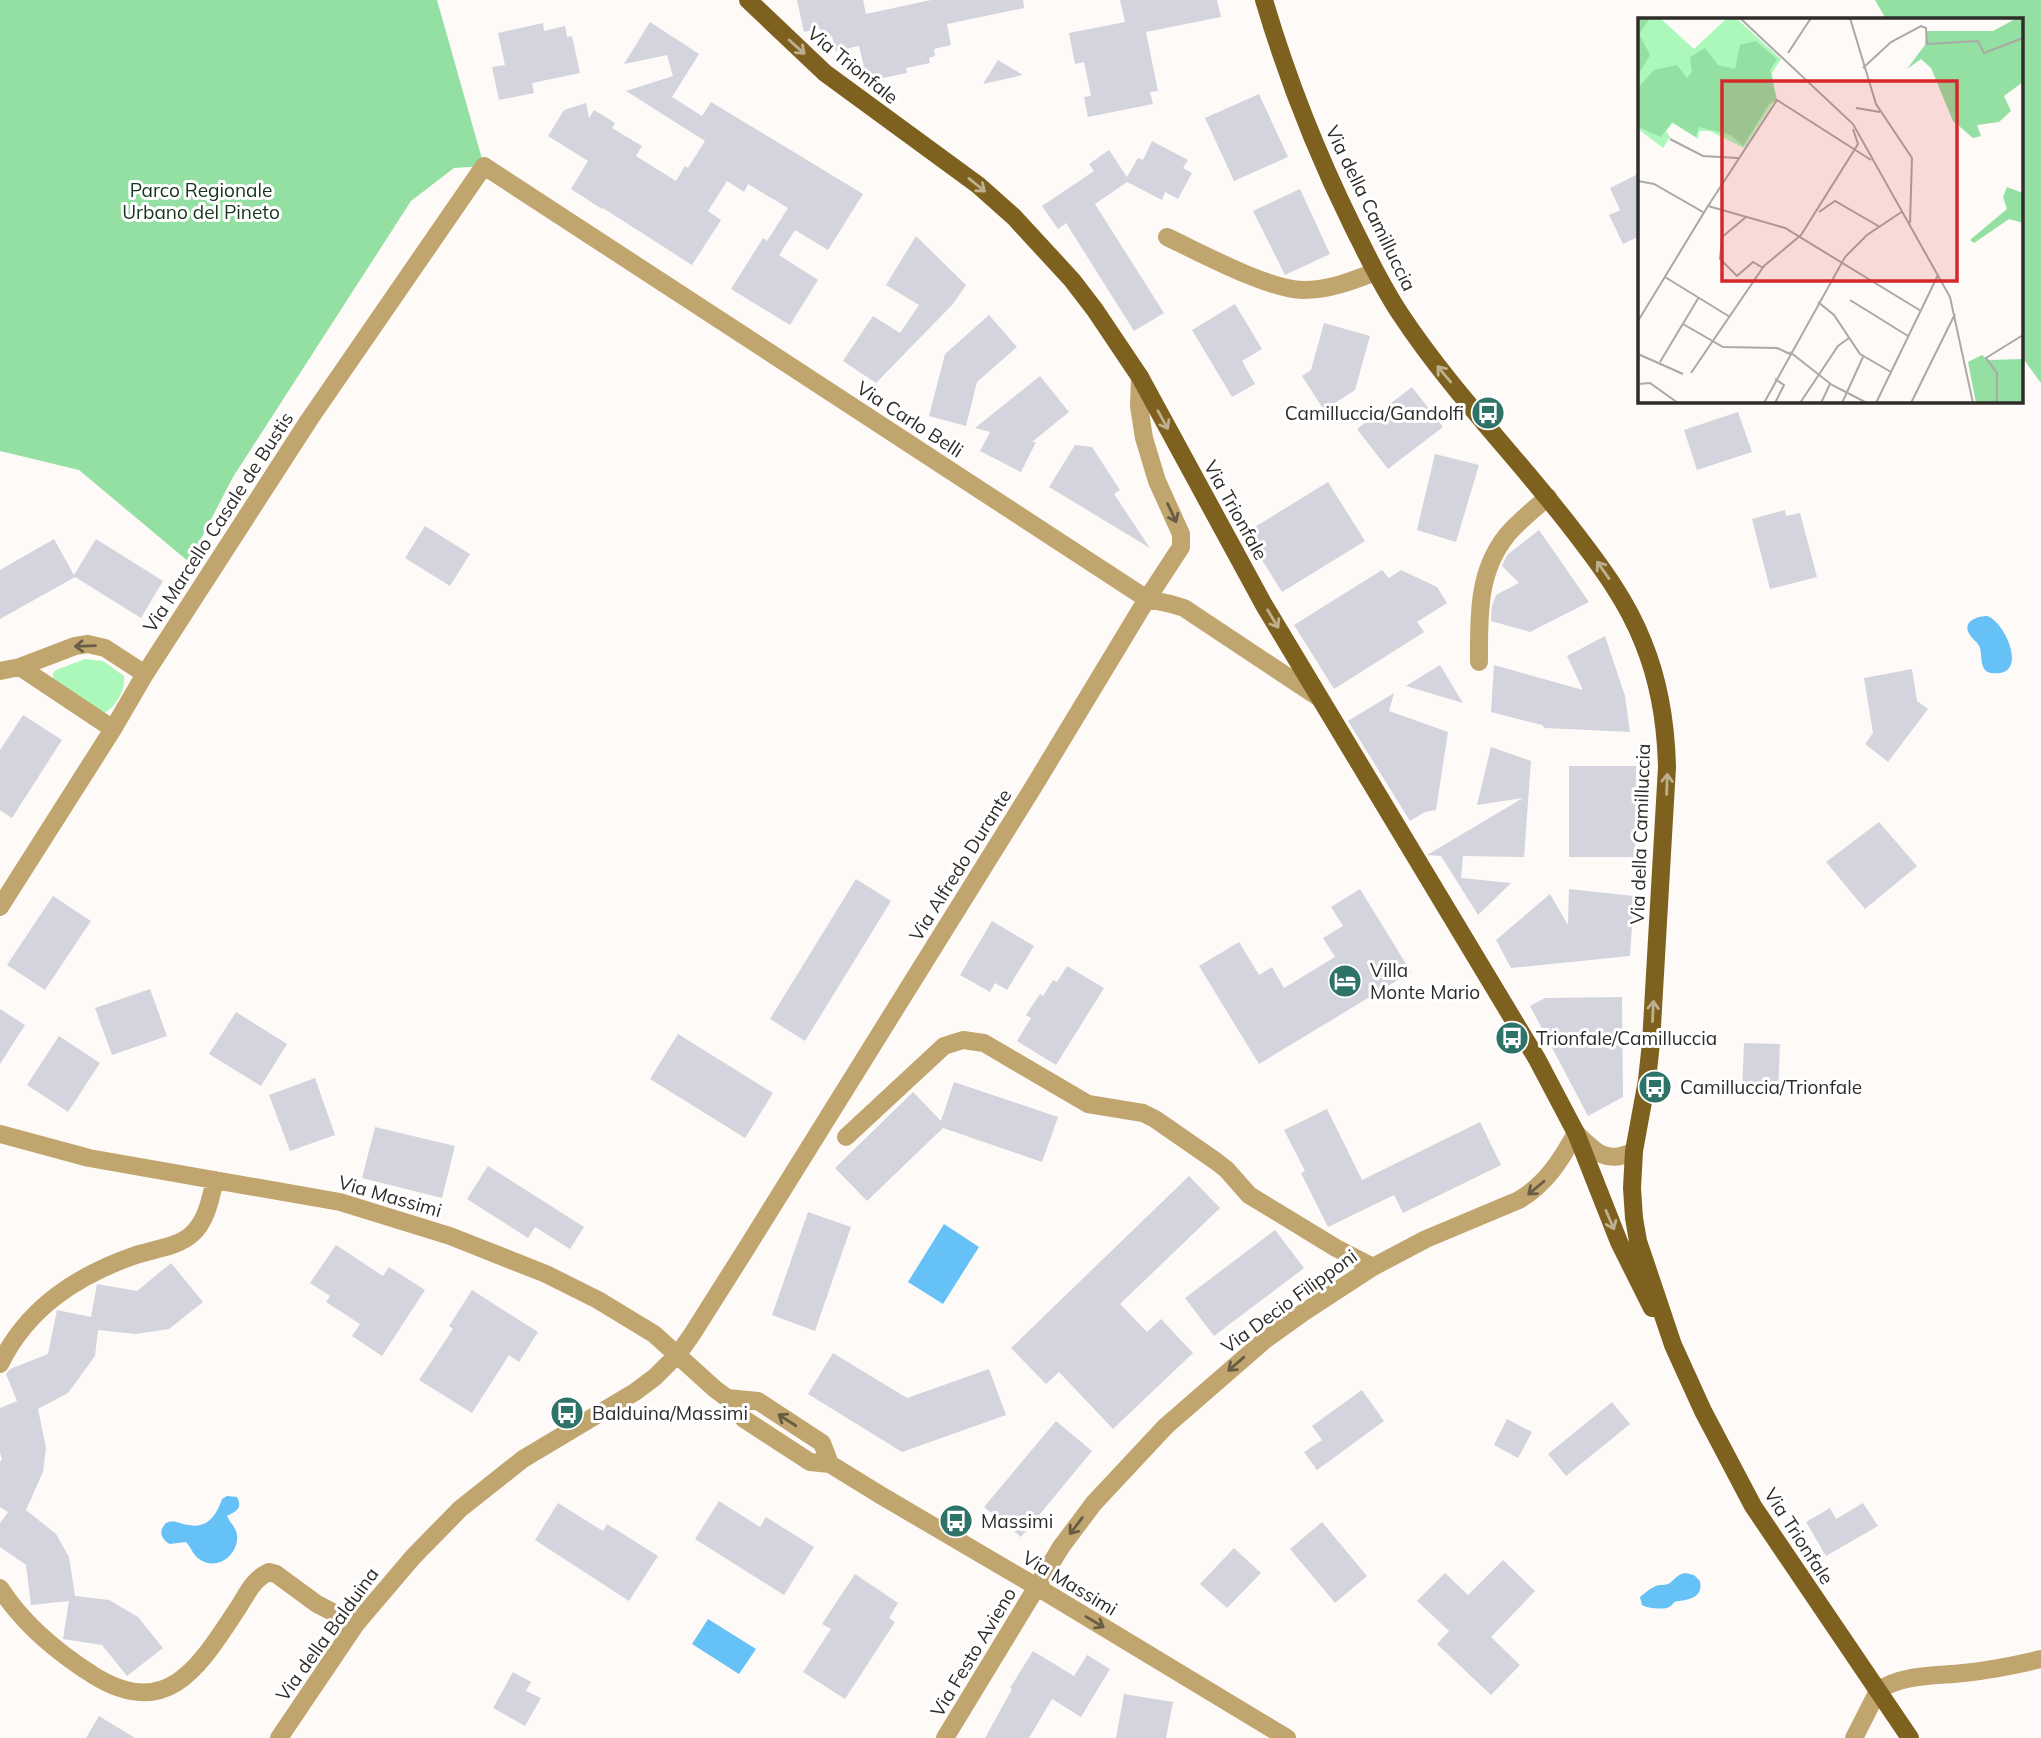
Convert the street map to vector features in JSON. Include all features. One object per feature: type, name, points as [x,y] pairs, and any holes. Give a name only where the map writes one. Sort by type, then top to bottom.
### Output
[{"type":"main road","name":"Via Trionfale","points":[[748,0],[834,80],[978,185],[1014,217],[1087,300],[1140,377],[1318,697],[1530,1048],[1576,1133],[1619,1242],[1656,1316],[1674,1345]]},
{"type":"main road","name":"Via della Camilluccia","points":[[1264,0],[1286,68],[1320,155],[1375,272],[1437,366],[1548,497],[1592,554],[1634,621],[1652,668],[1664,724],[1667,785],[1651,1042],[1634,1151]]},
{"type":"main road","name":"Via Trionfale","points":[[1634,1151],[1632,1188],[1635,1228],[1674,1345],[1703,1411],[1753,1506],[1910,1738]]},
{"type":"street","name":"Via Carlo Belli","points":[[484,166],[1147,599],[1184,608],[1318,697]]},
{"type":"street","name":"Via Marcello Casale de Bustis","points":[[0,907],[145,674],[309,421],[484,166]]},
{"type":"street","points":[[1167,237],[1272,284],[1299,290],[1345,284],[1375,272]]},
{"type":"street","name":"Via Alfredo Durante","points":[[678,1354],[1179,551],[1182,542],[1180,530],[1157,481],[1144,438],[1139,406],[1140,377]]},
{"type":"street","points":[[1479,662],[1482,587],[1491,561],[1507,535],[1548,497]]},
{"type":"street","points":[[0,671],[88,644],[105,649],[145,674]]},
{"type":"street","points":[[20,667],[113,729]]},
{"type":"street","points":[[846,1137],[944,1046],[963,1040],[984,1043],[1088,1104],[1143,1113],[1155,1119],[1217,1162],[1249,1195],[1336,1248],[1373,1267]]},
{"type":"street","name":"Via Trionfale","points":[[1576,1133],[1592,1149],[1607,1157],[1618,1158],[1634,1151]]},
{"type":"street","name":"Via Decio Filipponi","points":[[1037,1587],[1060,1547],[1094,1503],[1166,1426],[1265,1340],[1373,1267],[1407,1248],[1519,1200],[1553,1170],[1576,1133]]},
{"type":"street","name":"Via Massimi","points":[[0,1134],[89,1158],[340,1202],[450,1236],[547,1274],[634,1320],[678,1354],[727,1398],[744,1419],[810,1462],[830,1464],[1287,1738]]},
{"type":"street","points":[[0,1364],[34,1315],[76,1281],[115,1263],[189,1237],[201,1225],[208,1211],[215,1180]]},
{"type":"street","name":"Via della Balduina","points":[[279,1738],[356,1624],[396,1575],[460,1509],[540,1448],[635,1392],[678,1354]]},
{"type":"street","points":[[0,1588],[34,1629],[81,1666],[111,1684],[141,1692],[168,1689],[190,1673],[255,1581],[269,1572],[276,1574],[317,1604],[356,1624]]},
{"type":"street","name":"Via Festo Avieno","points":[[945,1738],[1037,1587]]},
{"type":"street","points":[[1854,1738],[1878,1690],[1884,1686],[1906,1679],[1980,1671],[2041,1659]]},
{"type":"green space","name":"Parco Regionale Urbano del Pineto","points":[[0,0],[437,0],[484,166],[454,168],[411,201],[233,477],[189,562],[79,470],[0,451]]},
{"type":"green space","points":[[1875,0],[2041,0],[2041,383],[2024,360],[2024,18],[1885,18]]},
{"type":"green space","points":[[85,659],[103,661],[124,676],[119,697],[104,713],[53,682],[53,673],[56,670]]},
{"type":"water","points":[[1987,616],[2000,626],[2010,645],[2011,663],[2008,670],[2000,673],[1985,670],[1979,646],[1967,627],[1971,621]]},
{"type":"water","points":[[944,1224],[979,1247],[943,1304],[908,1282]]},
{"type":"water","points":[[227,1496],[237,1497],[239,1504],[238,1509],[227,1516],[237,1535],[237,1542],[226,1559],[213,1564],[206,1563],[197,1557],[186,1542],[170,1544],[164,1540],[161,1532],[166,1523],[201,1525],[211,1519],[222,1499]]},
{"type":"water","points":[[1685,1573],[1694,1575],[1700,1581],[1700,1590],[1696,1596],[1675,1602],[1667,1608],[1642,1605],[1640,1597],[1648,1590],[1669,1583]]},
{"type":"water","points":[[708,1619],[756,1649],[739,1674],[692,1644]]},
{"type":"building","points":[[797,0],[863,0],[866,14],[931,0],[1023,0],[1024,8],[947,24],[951,45],[934,49],[935,56],[929,58],[930,63],[906,68],[907,73],[874,80],[873,74],[866,75],[859,46],[836,51],[832,36],[823,38],[820,28],[804,32]]},
{"type":"building","points":[[1120,0],[1217,0],[1221,17],[1146,32],[1158,91],[1150,92],[1153,104],[1088,117],[1084,97],[1091,96],[1084,62],[1075,64],[1069,33],[1125,22]]},
{"type":"building","points":[[650,22],[699,54],[672,97],[702,116],[711,102],[863,194],[828,250],[795,230],[779,255],[818,280],[790,325],[731,289],[763,238],[767,241],[788,208],[748,184],[744,192],[727,181],[708,211],[721,220],[692,265],[571,189],[588,161],[548,136],[564,110],[586,103],[589,118],[594,110],[615,123],[612,128],[642,146],[636,156],[676,181],[705,141],[626,91],[673,76],[667,55],[624,64]]},
{"type":"building","points":[[543,23],[544,31],[565,26],[567,37],[572,36],[580,73],[532,83],[534,93],[499,100],[492,67],[505,65],[498,33]]},
{"type":"building","points":[[998,60],[1023,75],[983,84]]},
{"type":"building","points":[[1259,94],[1288,157],[1234,181],[1205,118]]},
{"type":"building","points":[[1152,141],[1188,160],[1183,168],[1192,173],[1178,199],[1165,192],[1162,200],[1127,182],[1095,204],[1164,313],[1134,331],[1066,223],[1058,229],[1042,206],[1094,171],[1089,164],[1109,150],[1127,177],[1138,158],[1143,160]]},
{"type":"building","points":[[1638,174],[1638,237],[1623,244],[1609,215],[1620,210],[1610,188]]},
{"type":"building","points":[[1300,189],[1330,254],[1285,275],[1253,211]]},
{"type":"building","points":[[916,236],[966,285],[953,304],[876,383],[843,361],[873,316],[900,333],[919,305],[886,285]]},
{"type":"building","points":[[1235,304],[1262,349],[1242,361],[1255,384],[1232,397],[1192,330]]},
{"type":"building","points":[[989,315],[1017,347],[977,382],[966,426],[929,416],[945,354]]},
{"type":"building","points":[[1324,323],[1370,336],[1355,390],[1324,410],[1302,376],[1311,370]]},
{"type":"building","points":[[1040,376],[1069,412],[1032,442],[1036,442],[1021,472],[980,451],[990,432],[975,428]]},
{"type":"building","points":[[1412,387],[1443,427],[1388,469],[1357,429]]},
{"type":"building","points":[[1738,412],[1752,452],[1697,470],[1684,430]]},
{"type":"building","points":[[1075,445],[1092,447],[1120,490],[1114,494],[1150,548],[1049,487]]},
{"type":"building","points":[[1435,454],[1479,465],[1456,542],[1417,530]]},
{"type":"building","points":[[1328,482],[1365,541],[1282,592],[1245,533]]},
{"type":"building","points":[[1785,510],[1786,516],[1800,513],[1817,577],[1770,589],[1752,519]]},
{"type":"building","points":[[425,526],[470,554],[450,586],[405,558]]},
{"type":"building","points":[[1539,530],[1589,602],[1530,632],[1491,621],[1496,595],[1519,583],[1502,566],[1507,555]]},
{"type":"building","points":[[54,539],[74,575],[96,539],[163,581],[141,618],[75,577],[0,619],[0,570]]},
{"type":"building","points":[[1382,570],[1389,578],[1401,570],[1437,587],[1447,603],[1417,622],[1424,632],[1334,689],[1294,625]]},
{"type":"building","points":[[1605,636],[1625,696],[1630,732],[1545,728],[1491,712],[1494,665],[1583,690],[1567,656]]},
{"type":"building","points":[[1440,665],[1463,703],[1406,686]]},
{"type":"building","points":[[1912,669],[1917,701],[1928,709],[1888,762],[1865,744],[1873,733],[1864,678]]},
{"type":"building","points":[[1394,693],[1389,711],[1448,732],[1436,810],[1425,812],[1410,821],[1348,721]]},
{"type":"building","points":[[23,715],[62,740],[12,818],[0,810],[0,750]]},
{"type":"building","points":[[1491,747],[1531,761],[1524,857],[1463,856],[1461,878],[1511,883],[1478,915],[1441,856],[1427,855],[1523,798],[1477,805]]},
{"type":"building","points":[[1569,766],[1636,766],[1635,857],[1569,857]]},
{"type":"building","points":[[1879,822],[1917,866],[1865,909],[1826,862]]},
{"type":"building","points":[[856,879],[891,901],[805,1041],[770,1019]]},
{"type":"building","name":"Villa Monte Mario","points":[[1360,889],[1411,972],[1259,1064],[1199,966],[1239,942],[1259,975],[1272,967],[1284,988],[1335,957],[1323,938],[1343,926],[1331,907]]},
{"type":"building","points":[[1569,889],[1634,896],[1630,956],[1511,968],[1496,940],[1550,894],[1568,925]]},
{"type":"building","points":[[53,896],[91,921],[45,990],[7,965]]},
{"type":"building","points":[[992,921],[1034,946],[1007,990],[995,983],[990,992],[960,975]]},
{"type":"building","points":[[1067,966],[1104,988],[1056,1065],[1017,1041],[1031,1018],[1026,1015],[1040,994],[1043,996],[1053,980],[1057,982]]},
{"type":"building","points":[[150,989],[167,1036],[112,1055],[95,1008]]},
{"type":"building","points":[[1622,997],[1623,1097],[1588,1116],[1530,1006],[1545,998]]},
{"type":"building","points":[[0,1009],[25,1025],[0,1064]]},
{"type":"building","points":[[236,1012],[287,1044],[261,1086],[209,1054]]},
{"type":"building","points":[[678,1034],[773,1093],[745,1138],[650,1079]]},
{"type":"building","points":[[59,1036],[100,1063],[68,1112],[27,1085]]},
{"type":"building","points":[[1744,1043],[1780,1044],[1778,1096],[1742,1095]]},
{"type":"building","points":[[315,1078],[335,1135],[290,1151],[269,1095]]},
{"type":"building","points":[[954,1082],[1058,1117],[1042,1162],[943,1128],[867,1201],[835,1168],[913,1092],[941,1121]]},
{"type":"building","points":[[1327,1109],[1362,1180],[1480,1122],[1501,1165],[1403,1213],[1394,1195],[1328,1227],[1301,1173],[1305,1171],[1284,1130]]},
{"type":"building","points":[[375,1127],[455,1146],[442,1198],[362,1178]]},
{"type":"building","points":[[488,1166],[584,1227],[570,1249],[535,1227],[528,1238],[467,1199]]},
{"type":"building","points":[[1189,1176],[1220,1208],[1120,1304],[1147,1332],[1161,1319],[1193,1353],[1113,1429],[1059,1372],[1046,1384],[1011,1348]]},
{"type":"building","points":[[808,1212],[851,1227],[815,1331],[772,1315]]},
{"type":"building","points":[[1275,1230],[1304,1268],[1214,1336],[1185,1298]]},
{"type":"building","points":[[336,1245],[383,1276],[389,1267],[425,1290],[382,1356],[352,1336],[360,1324],[326,1302],[330,1296],[310,1283]]},
{"type":"building","points":[[171,1263],[203,1302],[169,1329],[136,1334],[98,1330],[95,1356],[68,1393],[38,1409],[46,1448],[43,1472],[26,1510],[56,1534],[69,1557],[75,1596],[109,1600],[138,1617],[163,1648],[127,1676],[102,1645],[63,1639],[69,1601],[31,1605],[26,1565],[0,1547],[0,1523],[8,1512],[0,1507],[0,1408],[17,1401],[6,1374],[10,1369],[48,1354],[57,1310],[91,1317],[97,1284],[137,1291]]},
{"type":"building","points":[[472,1290],[538,1332],[519,1362],[509,1355],[472,1413],[419,1380],[453,1329],[449,1326]]},
{"type":"building","points":[[833,1353],[907,1398],[989,1369],[1006,1415],[902,1452],[808,1394]]},
{"type":"building","points":[[1362,1390],[1384,1421],[1317,1470],[1304,1452],[1322,1440],[1312,1426]]},
{"type":"building","points":[[1612,1402],[1630,1424],[1566,1476],[1548,1454]]},
{"type":"building","points":[[1507,1419],[1532,1432],[1518,1458],[1494,1445]]},
{"type":"building","points":[[1056,1421],[1092,1451],[1021,1537],[984,1507]]},
{"type":"building","points":[[719,1501],[760,1527],[766,1517],[814,1547],[784,1595],[695,1539]]},
{"type":"building","points":[[558,1503],[603,1531],[607,1524],[658,1556],[629,1601],[535,1540]]},
{"type":"building","points":[[1863,1503],[1878,1526],[1826,1556],[1806,1522],[1830,1508],[1836,1519]]},
{"type":"building","points":[[1322,1522],[1367,1576],[1335,1603],[1290,1549]]},
{"type":"building","points":[[1234,1548],[1261,1573],[1227,1608],[1200,1584]]},
{"type":"building","points":[[1503,1560],[1535,1591],[1491,1637],[1520,1665],[1491,1695],[1437,1644],[1449,1631],[1417,1601],[1445,1573],[1468,1595]]},
{"type":"building","points":[[855,1574],[898,1603],[889,1618],[895,1622],[845,1699],[803,1672],[831,1629],[822,1624]]},
{"type":"building","points":[[1033,1651],[1074,1676],[1087,1655],[1110,1669],[1081,1717],[1052,1699],[1029,1738],[985,1738],[1012,1689],[1010,1688]]},
{"type":"building","points":[[513,1672],[531,1682],[526,1691],[541,1698],[525,1726],[493,1708]]},
{"type":"building","points":[[1124,1694],[1173,1702],[1166,1738],[1116,1738]]},
{"type":"building","points":[[99,1716],[135,1738],[86,1738]]},
{"type":"place","name":"Camilluccia/Gandolfi","points":[[1488,413]]},
{"type":"place","name":"Villa Monte Mario","points":[[1345,981]]},
{"type":"place","name":"Trionfale/Camilluccia","points":[[1512,1038]]},
{"type":"place","name":"Camilluccia/Trionfale","points":[[1655,1087]]},
{"type":"place","name":"Balduina/Massimi","points":[[567,1413]]},
{"type":"place","name":"Massimi","points":[[956,1521]]}]
